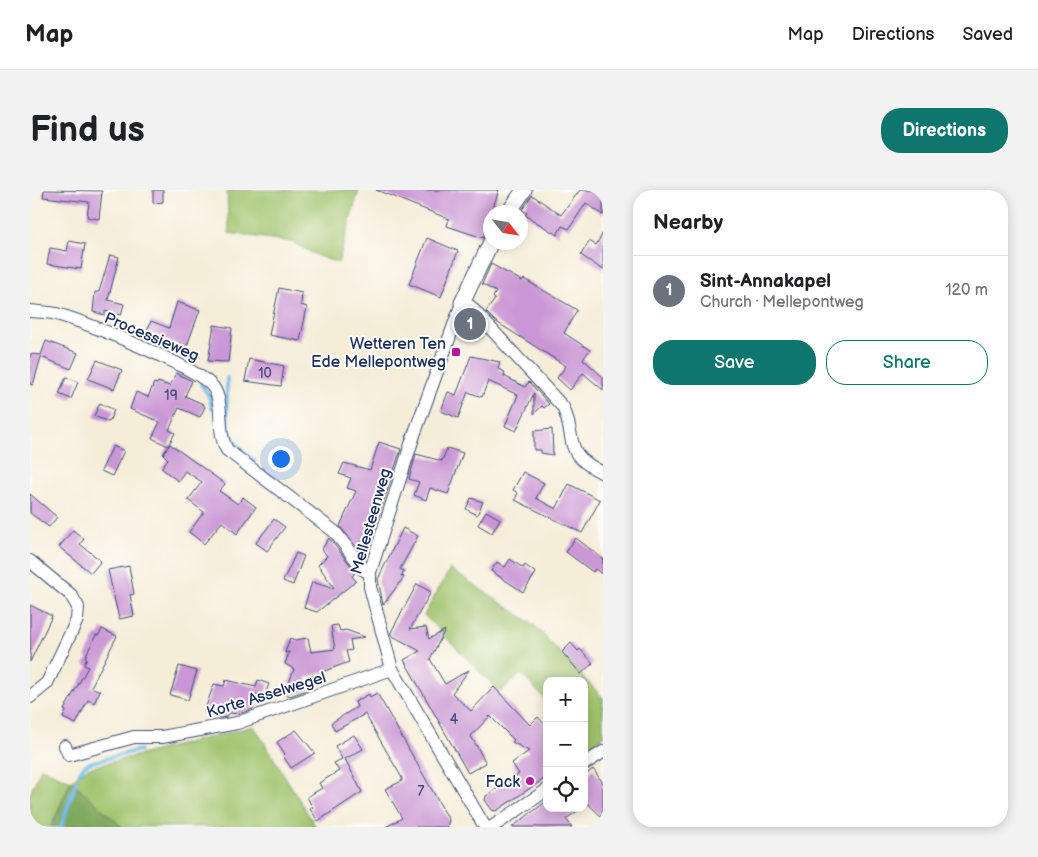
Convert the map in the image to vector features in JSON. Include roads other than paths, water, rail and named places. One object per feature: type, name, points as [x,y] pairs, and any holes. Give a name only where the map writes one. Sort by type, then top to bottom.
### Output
[{"type":"street","points":[[513,205],[524,190]]},
{"type":"street","name":"Mellesteenweg","points":[[485,827],[392,669],[370,587],[370,572],[414,435],[462,303],[487,250]]},
{"type":"street","points":[[462,303],[470,306],[563,407],[570,422],[573,450],[586,464],[603,473]]},
{"type":"street","name":"Processieweg","points":[[30,311],[59,315],[158,355],[203,376],[214,388],[224,444],[227,450],[335,532],[364,570],[370,572]]},
{"type":"street","points":[[30,561],[71,595],[78,607],[77,620],[47,683],[30,698]]},
{"type":"street","name":"Korte Asselwegel","points":[[65,746],[69,754],[134,737],[162,737],[237,722],[392,669]]},
{"type":"street","points":[[588,761],[603,752]]},
{"type":"street","points":[[492,827],[543,793]]},
{"type":"waterway","points":[[227,378],[227,415],[231,434],[236,443],[255,461]]},
{"type":"waterway","points":[[201,384],[209,396],[212,408]]},
{"type":"waterway","points":[[79,774],[84,766],[89,763],[140,750]]},
{"type":"waterway","points":[[61,827],[76,782]]},
{"type":"place","name":"Sint-Annakapel","points":[[470,324]]},
{"type":"place","name":"Wetteren Ten Ede Mellepontweg","points":[[456,352]]},
{"type":"place","name":"Fack","points":[[530,781]]}]
